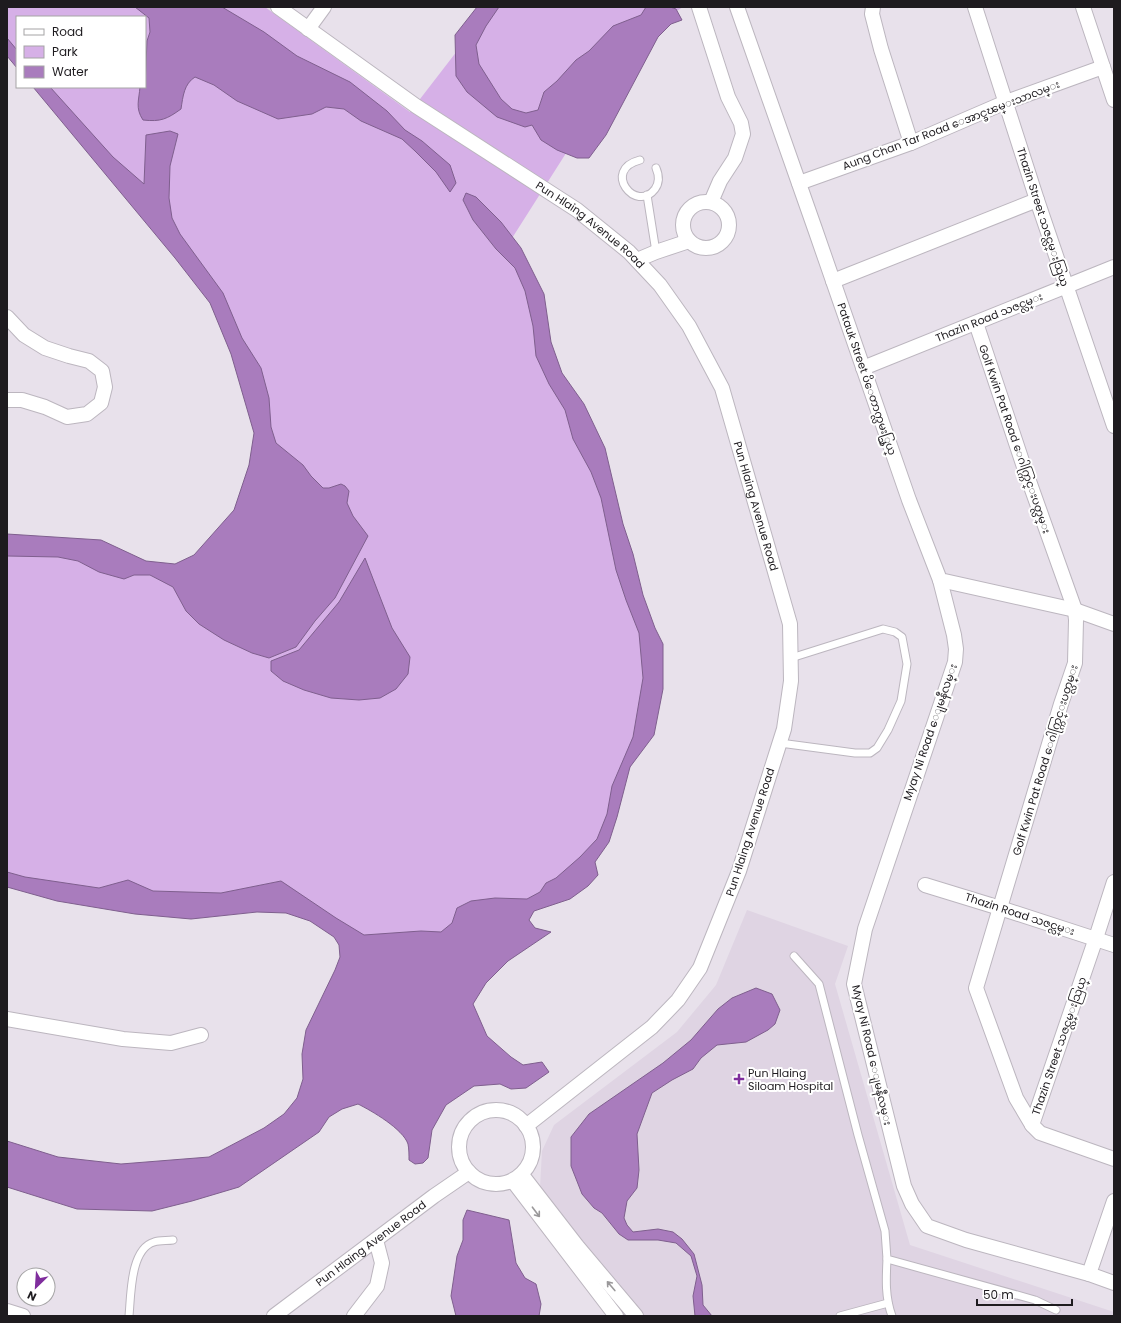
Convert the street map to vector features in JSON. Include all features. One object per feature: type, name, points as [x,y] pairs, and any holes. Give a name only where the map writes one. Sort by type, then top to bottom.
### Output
[{"type":"street","name":"Pun Hlaing Avenue Road","points":[[278,7],[416,106],[577,210],[629,252],[660,285],[689,326],[722,388],[768,553],[790,624],[791,681],[784,729],[739,871],[700,968],[678,1000],[652,1026],[526,1126]]},
{"type":"street","points":[[308,29],[324,7]]},
{"type":"street","points":[[699,7],[728,97],[741,123],[743,134],[735,158],[720,181],[711,202]]},
{"type":"street","name":"Patauk Street ပိေတာက္လမး္သြယ္","points":[[737,7],[909,500],[940,580]]},
{"type":"street","points":[[873,7],[872,14],[881,49],[910,143]]},
{"type":"street","name":"Thazin Street သဇင္လမ္းသြယ္","points":[[975,7],[1037,200],[1114,426]]},
{"type":"street","points":[[1083,7],[1114,100]]},
{"type":"street","name":"Aung Chan Tar Road ေအာင္ခၽမ္းသာလမ္း","points":[[799,184],[910,143],[1006,102],[1103,67]]},
{"type":"street","points":[[833,281],[1037,200]]},
{"type":"street","points":[[704,201],[711,202],[722,208],[729,220],[728,233],[720,244],[707,248],[695,245],[689,241],[683,230],[682,223],[687,210],[704,201]]},
{"type":"street","points":[[637,260],[689,241]]},
{"type":"street","name":"Thazin Road သဇင္လမ္း","points":[[863,368],[1114,267]]},
{"type":"street","points":[[7,317],[24,335],[46,348],[89,361],[102,371],[106,387],[101,403],[87,414],[67,417],[30,402],[22,400],[7,400]]},
{"type":"street","name":"Golf Kwin Pat Road ေဂါက္ကြင္းပတ္လမ္း","points":[[976,323],[1024,466],[1075,610],[1076,620],[1075,663],[976,988],[1016,1098],[1032,1125]]},
{"type":"street","points":[[940,580],[1075,610],[1114,624]]},
{"type":"street","name":"Myay Ni Road ေျမနီလမ္း","points":[[940,580],[954,635],[956,649],[955,662],[865,929],[854,984],[904,1186],[912,1204],[927,1226],[966,1240],[1089,1274],[1114,1283]]},
{"type":"street","name":"Thazin Street သဇင္လမ္းသြယ္","points":[[1114,882],[1032,1125],[1040,1133],[1114,1159]]},
{"type":"street","name":"Thazin Road သဇင္လမ္း","points":[[925,884],[1114,945]]},
{"type":"street","points":[[7,1019],[123,1039],[171,1043],[201,1035]]},
{"type":"street","points":[[500,1110],[508,1112],[523,1121],[526,1126],[533,1139],[534,1152],[530,1164],[517,1178],[503,1184],[490,1184],[475,1179],[464,1167],[459,1155],[459,1139],[464,1127],[470,1120],[487,1111],[500,1110]]},
{"type":"street","name":"Pun Hlaing Avenue Road","points":[[274,1316],[434,1196],[469,1172]]},
{"type":"street","points":[[517,1178],[616,1316]]},
{"type":"street","points":[[517,1178],[636,1316]]},
{"type":"street","points":[[1089,1274],[1114,1201]]},
{"type":"street","points":[[354,1316],[377,1286],[382,1263],[376,1240]]},
{"type":"street","points":[[7,1310],[23,1316]]},
{"type":"lane","points":[[640,160],[631,162],[624,170],[622,182],[624,187],[633,194],[638,196],[647,195],[654,190],[659,180],[656,168]]},
{"type":"lane","points":[[647,195],[656,252]]},
{"type":"lane","points":[[780,743],[855,753],[870,753],[877,748],[888,730],[900,701],[907,664],[902,637],[895,632],[883,629],[790,658]]},
{"type":"lane","points":[[794,956],[819,984],[858,1135],[885,1231],[887,1259],[886,1282],[888,1303],[892,1316]]},
{"type":"lane","points":[[129,1316],[131,1283],[134,1268],[141,1254],[146,1247],[154,1242],[173,1240]]},
{"type":"lane","points":[[887,1259],[1035,1300],[1056,1310]]},
{"type":"lane","points":[[840,1316],[888,1303]]},
{"type":"shaded area","name":"Pun Hlaing Siloam Hospital","points":[[747,910],[848,946],[835,984],[910,1245],[1114,1312],[1114,1316],[644,1316],[605,1270],[540,1188],[542,1151],[554,1125],[677,1032],[716,985]]},
{"type":"green space","points":[[7,7],[265,7],[410,112],[491,7],[683,7],[643,32],[507,246],[533,287],[552,362],[593,454],[650,642],[647,722],[605,836],[452,981],[283,899],[136,903],[7,878],[7,545],[203,580],[268,456],[216,297],[43,88],[146,88],[146,16],[16,16],[16,56],[7,45]]},
{"type":"water","points":[[135,7],[222,7],[264,32],[297,56],[350,82],[387,111],[405,130],[422,141],[450,165],[456,183],[450,192],[436,172],[402,139],[361,121],[344,109],[326,107],[312,114],[278,119],[237,101],[214,85],[195,77],[186,87],[181,109],[164,119],[155,121],[143,120],[138,108],[138,100],[140,88],[146,88],[147,41],[150,32],[149,18]]},
{"type":"water","points":[[477,7],[499,7],[486,26],[476,45],[479,64],[501,99],[512,109],[526,113],[538,110],[544,92],[557,81],[576,60],[589,51],[613,26],[641,15],[646,7],[670,7],[676,9],[682,20],[671,24],[658,37],[606,135],[589,158],[577,158],[557,150],[541,140],[532,125],[525,127],[497,117],[467,92],[456,76],[455,35]]},
{"type":"water","points":[[7,38],[16,49],[16,67],[7,56]]},
{"type":"water","points":[[34,88],[51,88],[113,157],[144,184],[146,135],[170,131],[178,134],[170,166],[169,198],[172,218],[180,234],[223,293],[242,338],[261,368],[269,398],[271,427],[276,443],[303,465],[323,488],[329,488],[341,484],[345,486],[349,491],[347,503],[353,516],[368,536],[335,598],[315,621],[296,647],[269,658],[252,653],[224,640],[199,624],[186,611],[173,587],[150,575],[134,575],[124,579],[99,572],[78,561],[58,557],[7,556],[7,534],[101,540],[146,561],[175,564],[194,555],[234,510],[249,465],[254,433],[231,354],[210,303],[175,258]]},
{"type":"water","points":[[466,193],[476,197],[501,222],[521,248],[544,294],[551,342],[562,373],[584,404],[605,448],[623,524],[633,554],[643,595],[655,628],[663,644],[663,689],[654,735],[630,767],[609,842],[595,862],[598,875],[588,886],[570,899],[534,911],[529,920],[535,928],[551,932],[508,961],[486,983],[473,1004],[487,1036],[511,1057],[523,1065],[542,1062],[549,1072],[526,1088],[511,1089],[500,1084],[474,1086],[446,1105],[432,1130],[428,1158],[423,1163],[415,1164],[409,1160],[408,1144],[400,1132],[379,1116],[358,1104],[342,1109],[329,1117],[319,1132],[239,1187],[152,1211],[77,1209],[7,1187],[7,1141],[58,1157],[121,1164],[209,1157],[264,1128],[284,1114],[297,1098],[303,1079],[302,1054],[306,1030],[340,957],[339,945],[334,937],[310,921],[286,913],[257,912],[191,919],[135,914],[57,901],[7,887],[7,872],[25,877],[99,888],[128,880],[153,891],[221,893],[281,881],[364,935],[421,931],[441,932],[452,923],[457,908],[471,901],[495,898],[527,899],[540,892],[546,883],[556,878],[580,857],[597,839],[607,814],[612,786],[633,737],[643,678],[639,633],[616,570],[601,498],[591,472],[573,439],[565,410],[549,384],[536,356],[533,326],[525,291],[515,268],[496,249],[473,220],[463,200]]},
{"type":"water","points":[[365,558],[392,628],[410,657],[408,674],[396,689],[380,698],[359,700],[331,698],[304,690],[283,681],[271,671],[271,661],[299,650],[339,602]]},
{"type":"water","points":[[756,988],[772,994],[780,1010],[775,1024],[768,1030],[746,1042],[717,1045],[701,1058],[693,1069],[652,1093],[637,1134],[639,1170],[637,1188],[627,1201],[624,1218],[627,1225],[633,1232],[658,1229],[673,1232],[682,1239],[694,1254],[702,1285],[703,1305],[712,1316],[695,1316],[693,1296],[697,1276],[691,1256],[676,1243],[658,1240],[628,1240],[619,1234],[602,1213],[594,1208],[582,1194],[571,1166],[571,1137],[589,1114],[663,1063],[691,1040],[718,1009],[732,998]]},
{"type":"water","points":[[467,1210],[509,1220],[516,1263],[525,1278],[536,1284],[541,1304],[539,1316],[456,1316],[451,1296],[457,1256],[463,1240],[463,1220]]},
{"type":"place","name":"Pun Hlaing Siloam Hospital","points":[[739,1079]]}]
